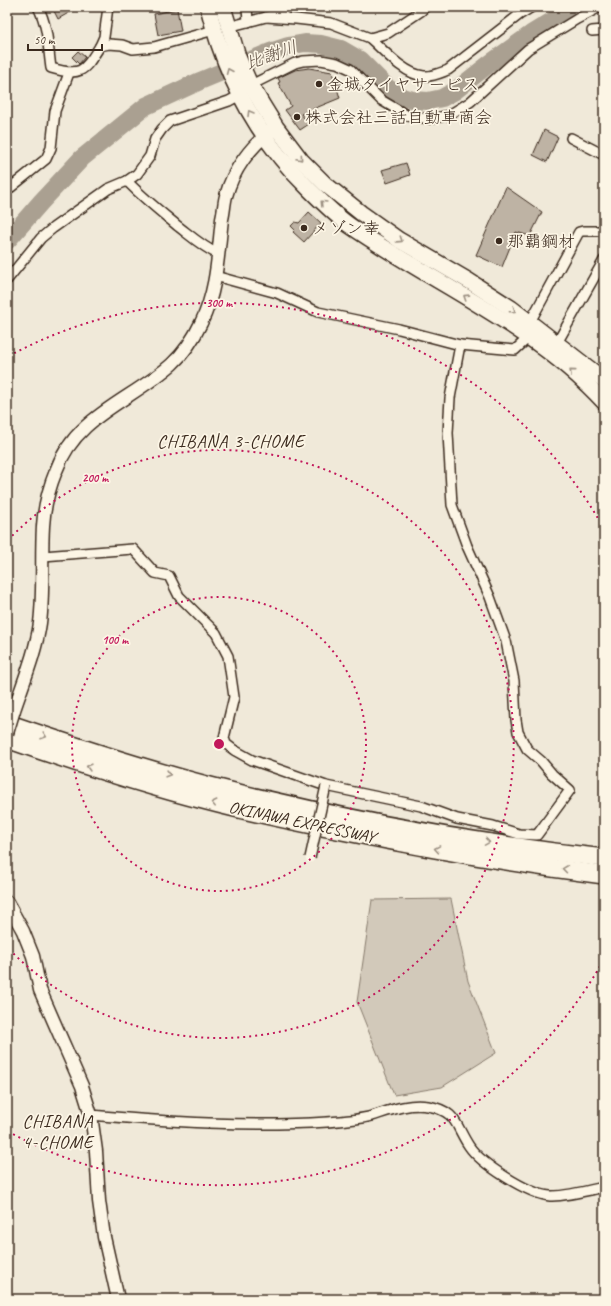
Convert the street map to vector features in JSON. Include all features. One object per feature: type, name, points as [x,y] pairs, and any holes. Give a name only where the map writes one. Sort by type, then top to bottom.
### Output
[{"type":"highway","name":"OKINAWA EXPRESSWAY","points":[[11,717],[79,748],[202,784],[398,828],[488,843],[604,858]]},
{"type":"highway","name":"OKINAWA EXPRESSWAY","points":[[7,739],[73,762],[207,802],[294,822],[394,842],[488,858],[604,874]]},
{"type":"main road","points":[[208,7],[221,29],[244,88],[298,179],[326,207],[349,225],[388,251],[461,294],[528,338],[549,353],[603,399]]},
{"type":"main road","points":[[221,29],[223,7]]},
{"type":"main road","points":[[270,132],[325,184],[361,213],[399,240],[469,281],[530,322],[604,380]]},
{"type":"street","points":[[38,7],[46,30],[51,68],[69,73],[81,71],[88,65],[100,46],[104,37],[108,7]]},
{"type":"street","points":[[247,7],[248,22]]},
{"type":"street","points":[[100,46],[109,44],[122,45],[133,49],[154,47],[266,17],[291,7]]},
{"type":"street","points":[[370,38],[388,33],[425,7]]},
{"type":"street","points":[[266,17],[331,23],[370,38],[403,67],[413,74],[424,76],[435,75],[448,70],[519,15],[532,7]]},
{"type":"street","points":[[7,280],[41,238],[53,228],[108,190],[127,181],[137,174],[150,156],[155,139],[162,129],[170,122],[229,101],[244,88],[295,63],[321,60],[337,63],[350,69],[381,100],[408,116],[431,120],[450,115],[470,102],[528,49],[577,19],[600,7]]},
{"type":"street","points":[[592,31],[604,30]]},
{"type":"street","points":[[10,188],[46,159],[51,148],[55,111],[69,73]]},
{"type":"street","points":[[7,732],[32,654],[39,625],[42,598],[43,525],[48,496],[56,470],[68,447],[80,430],[98,415],[152,380],[172,363],[188,346],[201,323],[211,298],[226,197],[230,183],[241,162],[248,153],[270,132]]},
{"type":"street","points":[[571,138],[604,156]]},
{"type":"street","points":[[127,181],[157,209],[206,248],[218,254]]},
{"type":"street","points":[[530,322],[579,232],[604,231]]},
{"type":"street","points":[[557,343],[604,260]]},
{"type":"street","points":[[215,276],[277,293],[318,312],[399,329],[460,345],[515,350],[528,338]]},
{"type":"street","points":[[43,556],[133,549],[155,573],[169,576],[179,596],[216,632],[228,656],[234,697],[224,738],[226,744],[234,750],[252,760],[326,786],[421,806],[457,819],[493,826],[519,834],[537,835],[570,790],[527,749],[518,732],[514,681],[506,641],[490,597],[467,546],[452,505],[448,433],[450,398],[460,345]]},
{"type":"street","points":[[310,858],[326,786]]},
{"type":"street","points":[[7,902],[23,931],[33,956],[40,990],[82,1086],[91,1115],[104,1238],[118,1299]]},
{"type":"street","points":[[91,1115],[160,1121],[244,1124],[326,1123],[350,1121],[409,1106],[427,1106],[447,1112],[454,1118],[470,1147],[477,1156],[486,1164],[529,1189],[550,1196],[604,1187]]},
{"type":"shaded area","points":[[451,899],[468,981],[496,1053],[442,1087],[394,1095],[357,1002],[372,900]]},
{"type":"building","points":[[52,7],[79,7],[58,19]]},
{"type":"building","points":[[177,9],[181,31],[158,35],[154,14]]},
{"type":"building","points":[[78,51],[85,57],[79,64],[72,57]]},
{"type":"building","points":[[309,68],[332,72],[340,98],[301,114],[309,124],[300,130],[285,110],[291,106],[278,83],[280,82],[278,78],[295,70]]},
{"type":"building","points":[[544,130],[558,137],[547,162],[533,155]]},
{"type":"building","points":[[406,163],[410,175],[387,183],[382,170]]},
{"type":"building","points":[[506,187],[542,212],[530,236],[516,232],[502,267],[476,255]]},
{"type":"building","name":"メゾン幸","points":[[309,212],[321,223],[304,242],[293,232],[295,230],[291,226],[295,222],[299,223]]},
{"type":"waterway","name":"比謝川","points":[[7,241],[82,158],[146,106],[200,81],[270,52],[288,46],[305,43],[321,44],[341,49],[360,60],[388,88],[400,96],[413,100],[428,101],[442,98],[455,91],[531,34],[575,7]]},
{"type":"place","name":"金城タイヤサービス","points":[[319,84]]},
{"type":"place","name":"株式会社三話自動車商会","points":[[297,117]]},
{"type":"place","name":"メゾン幸","points":[[304,228]]},
{"type":"place","name":"那覇鋼材","points":[[499,241]]},
{"type":"district","name":"CHIBANA 3-CHOME","points":[[231,441]]},
{"type":"district","name":"CHIBANA 4-CHOME","points":[[58,1131]]}]
